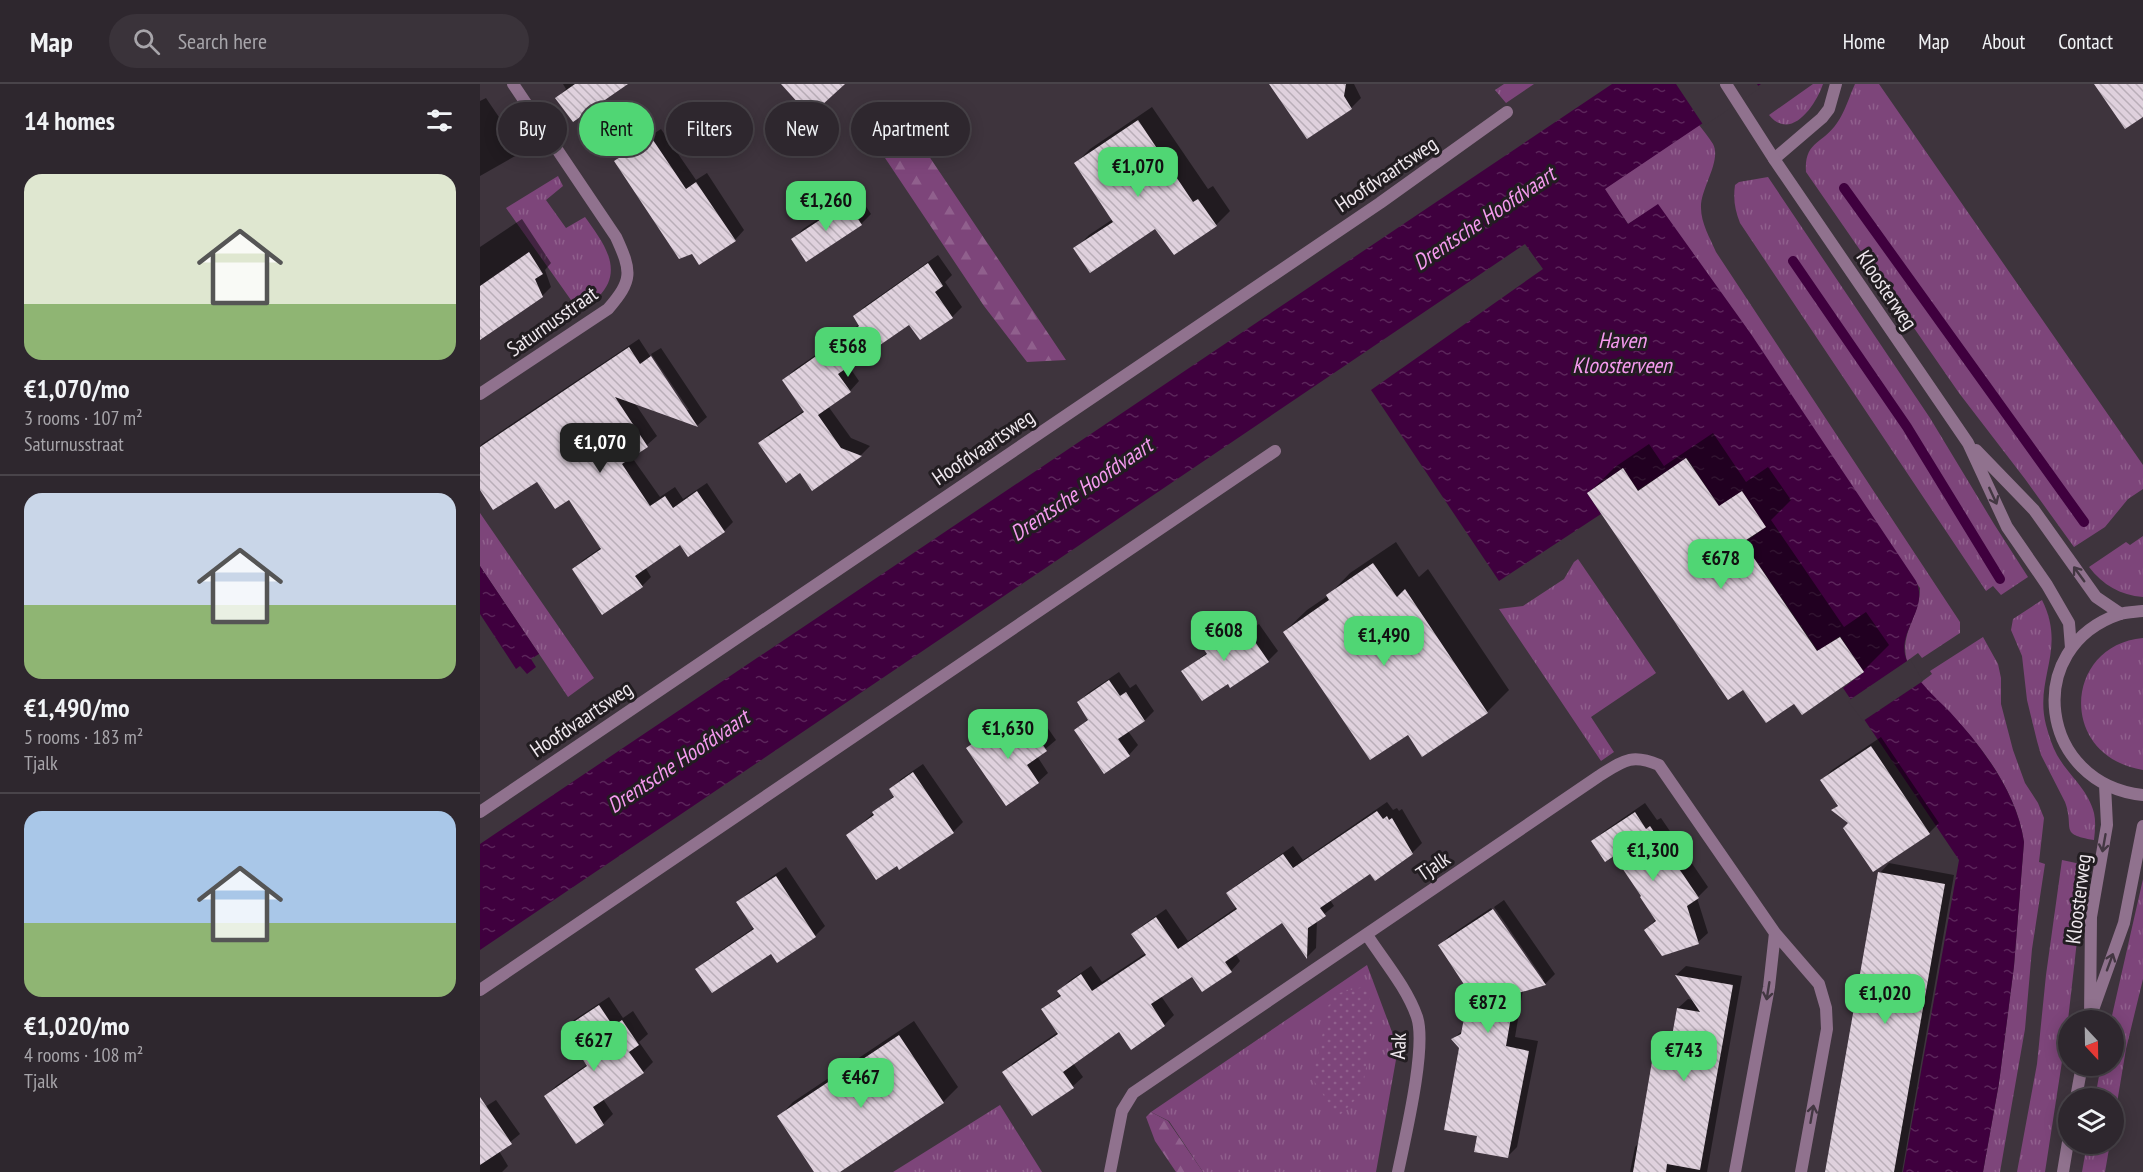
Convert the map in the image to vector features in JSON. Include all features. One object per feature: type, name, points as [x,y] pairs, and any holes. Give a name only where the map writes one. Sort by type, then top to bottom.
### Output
[{"type":"street","name":"Saturnusstraat","points":[[480,394],[608,309],[622,293],[628,277],[625,257],[616,237],[513,84]]},
{"type":"street","name":"Kloosterweg","points":[[1726,84],[1774,159],[1968,443],[2007,527],[2047,585],[2068,623],[2071,648]]},
{"type":"street","points":[[1774,159],[1822,118],[1829,109],[1836,84]]},
{"type":"street","name":"Hoofdvaartsweg","points":[[480,812],[1389,196],[1507,112]]},
{"type":"street","name":"Kloosterweg","points":[[1968,443],[2034,510],[2096,597],[2121,614]]},
{"type":"street","points":[[480,990],[1275,451]]},
{"type":"street","points":[[2143,611],[2121,614],[2094,627],[2071,648],[2059,672],[2054,698],[2057,724],[2067,749],[2083,770],[2105,785],[2143,795]]},
{"type":"street","name":"Tjalk","points":[[1110,1172],[1122,1111],[1133,1093],[1599,776],[1625,760],[1645,759],[1659,765],[1775,933],[1819,984],[1826,1008],[1827,1029],[1801,1172]]},
{"type":"street","name":"Kloosterweg","points":[[2090,1010],[2091,917],[2107,825],[2105,785]]},
{"type":"street","name":"Kloosterweg","points":[[2093,1010],[2124,923],[2143,826]]},
{"type":"street","points":[[1735,1172],[1769,987],[1775,933]]},
{"type":"street","name":"Aak","points":[[1367,935],[1409,998],[1418,1020],[1417,1071],[1398,1172]]},
{"type":"street","points":[[2063,1172],[2066,1154]]},
{"type":"green space","points":[[1504,84],[1534,84],[1506,103],[1495,90]]},
{"type":"green space","points":[[1813,84],[1823,84],[1815,102],[1802,118],[1794,123],[1786,124],[1777,122],[1769,115]]},
{"type":"green space","points":[[1855,84],[1879,84],[2143,465],[2143,489],[2128,499],[2105,527],[2074,547],[1959,393],[1806,172],[1806,162],[1811,148],[1837,123]]},
{"type":"green space","points":[[1699,125],[1713,144],[1715,151],[1713,167],[1702,200],[1701,214],[1716,252],[1960,622],[1960,633],[1922,658],[1918,653],[1907,661],[1905,651],[1920,588],[1658,205],[1628,224],[1604,189]]},
{"type":"green space","points":[[884,156],[929,156],[1066,360],[1027,362],[984,306]]},
{"type":"green space","points":[[558,176],[563,186],[546,200],[566,228],[585,217],[604,246],[611,266],[606,287],[596,299],[578,310],[506,208]]},
{"type":"green space","points":[[1768,177],[1930,418],[2028,577],[2001,595],[1993,586],[1986,591],[1740,223],[1735,205],[1735,185],[1739,182]]},
{"type":"green space","points":[[480,513],[594,678],[568,697],[480,566]]},
{"type":"green space","points":[[2143,536],[2143,597],[2113,588],[2089,567],[2126,542],[2130,545]]},
{"type":"green space","points":[[1578,559],[1656,673],[1591,717],[1614,752],[1601,761],[1499,609],[1523,606],[1564,579]]},
{"type":"green space","points":[[2042,600],[2049,618],[2051,634],[2043,708],[2046,725],[2057,755],[2091,804],[2095,820],[2094,840],[2076,835],[2070,829],[2065,802],[2041,755],[2027,700],[2022,656],[2011,630],[2013,619]]},
{"type":"green space","points":[[1983,637],[1998,664],[2001,678],[2001,704],[2013,750],[2025,783],[2038,803],[2044,818],[2039,862],[2045,864],[2032,949],[2025,1029],[2000,1172],[1983,1172],[1999,1083],[2014,966],[2024,842],[2014,806],[1997,772],[1962,726],[1920,683],[1932,674],[1930,671]]},
{"type":"green space","points":[[2143,638],[2143,770],[2115,761],[2096,744],[2084,724],[2081,701],[2086,679],[2098,660],[2117,645]]},
{"type":"green space","points":[[2062,860],[2090,866],[2079,923],[2069,1010],[2058,1010],[2060,1076],[2045,1172],[2017,1172],[2037,1064],[2046,975]]},
{"type":"green space","points":[[2143,879],[2143,979],[2124,1061],[2124,1010],[2113,1010]]},
{"type":"green space","points":[[1367,965],[1395,1040],[1397,1054],[1376,1172],[1203,1172],[1169,1121],[1151,1112]]},
{"type":"green space","points":[[1366,986],[1374,1015],[1362,1093],[1338,1117],[1312,1078],[1332,995]]},
{"type":"green space","points":[[2099,1076],[2122,1076],[2120,1088],[2097,1088]]},
{"type":"green space","points":[[1000,1105],[1042,1172],[893,1172]]},
{"type":"green space","points":[[1151,1112],[1168,1121],[1203,1172],[1176,1172],[1155,1141],[1146,1117]]},
{"type":"green space","points":[[2085,1154],[2108,1154],[2105,1172],[2082,1172]]},
{"type":"water","points":[[1612,84],[1761,84],[1605,189],[1628,224],[1658,204],[1751,334],[1916,581],[1919,602],[1905,642],[1908,663],[1922,683],[1950,712],[1986,756],[2014,806],[2024,842],[2014,966],[1999,1083],[1983,1172],[1903,1172],[1959,860],[1843,688],[1864,672],[1840,636],[1818,651],[1744,543],[1766,527],[1742,491],[1719,506],[1687,458],[1638,490],[1623,468],[1587,493],[1601,514],[1499,581],[1371,390],[1543,269],[1525,244],[480,950],[480,844]]},
{"type":"water","points":[[480,566],[539,654],[531,659],[536,667],[527,674],[520,666],[516,669],[480,614]]},
{"type":"pier","points":[[1676,84],[1757,84],[1760,88],[1704,126]]},
{"type":"pier","points":[[1910,659],[1923,681],[1863,721],[1848,701]]},
{"type":"building","points":[[575,84],[628,84],[602,102],[579,102],[579,118],[573,122],[567,114],[567,102],[558,102],[555,98]]},
{"type":"building","points":[[781,84],[845,84],[825,102],[797,102]]},
{"type":"building","points":[[1269,84],[1346,84],[1344,96],[1352,109],[1307,139]]},
{"type":"building","points":[[2094,84],[2143,84],[2143,117],[2125,129]]},
{"type":"building","points":[[1138,120],[1193,202],[1198,199],[1217,226],[1174,255],[1155,229],[1090,273],[1073,248],[1113,222],[1074,163]]},
{"type":"building","points":[[654,141],[686,189],[696,182],[736,241],[699,265],[692,254],[679,259],[614,161],[622,156],[654,156]]},
{"type":"building","points":[[847,202],[862,225],[806,262],[791,239]]},
{"type":"building","points":[[529,252],[543,274],[535,279],[543,297],[480,340],[480,286]]},
{"type":"building","points":[[928,263],[943,286],[935,292],[953,318],[920,340],[909,325],[838,374],[851,392],[818,415],[841,448],[862,456],[812,491],[800,473],[786,483],[758,443],[804,412],[782,380],[859,326],[853,316]]},
{"type":"building","points":[[629,347],[640,364],[651,356],[698,427],[615,397],[648,447],[622,464],[650,506],[665,496],[673,508],[697,491],[725,532],[688,557],[680,545],[635,576],[643,587],[602,615],[572,569],[601,549],[569,500],[555,509],[537,482],[493,510],[480,490],[480,447]]},
{"type":"building","points":[[1686,458],[1719,506],[1742,491],[1766,527],[1743,542],[1817,651],[1840,637],[1864,672],[1802,715],[1794,704],[1766,723],[1743,690],[1728,700],[1587,493],[1623,468],[1638,491]]},
{"type":"building","points":[[1373,563],[1397,597],[1405,589],[1488,713],[1422,757],[1408,735],[1370,760],[1283,632],[1329,600],[1326,595]]},
{"type":"building","points":[[1228,623],[1239,639],[1249,633],[1269,662],[1230,688],[1228,684],[1202,701],[1181,671],[1207,654],[1199,642]]},
{"type":"building","points":[[1109,680],[1120,696],[1126,692],[1145,721],[1118,739],[1130,756],[1104,774],[1074,730],[1088,720],[1077,702]]},
{"type":"building","points":[[1025,719],[1047,751],[1027,765],[1039,783],[1006,806],[966,748],[999,725],[1005,733]]},
{"type":"building","points":[[1871,746],[1930,834],[1873,872],[1843,828],[1848,823],[1831,810],[1838,806],[1820,780]]},
{"type":"building","points":[[913,772],[954,833],[899,870],[897,866],[876,880],[846,835],[874,815],[872,812],[894,797],[889,789]]},
{"type":"building","points":[[1377,811],[1383,819],[1387,816],[1389,820],[1392,818],[1413,854],[1375,881],[1370,874],[1320,908],[1326,916],[1308,928],[1307,959],[1282,923],[1225,962],[1232,972],[1202,992],[1192,977],[1151,1004],[1165,1026],[1131,1050],[1119,1032],[1063,1072],[1074,1088],[1032,1116],[1002,1072],[1058,1034],[1041,1009],[1061,996],[1057,991],[1081,974],[1092,991],[1146,955],[1131,934],[1156,917],[1178,949],[1237,909],[1226,893],[1283,854],[1293,868]]},
{"type":"building","points":[[1635,812],[1646,829],[1650,826],[1699,898],[1687,906],[1699,944],[1662,956],[1644,930],[1656,921],[1641,896],[1614,856],[1605,862],[1591,841]]},
{"type":"building","points":[[1878,872],[1945,884],[1894,1172],[1825,1172]]},
{"type":"building","points":[[776,876],[816,937],[777,963],[771,954],[712,993],[695,969],[754,929],[736,902]]},
{"type":"building","points":[[1493,909],[1546,985],[1515,994],[1506,1046],[1529,1051],[1508,1158],[1474,1152],[1477,1136],[1444,1130],[1459,1048],[1451,1039],[1461,1034],[1469,992],[1438,945]]},
{"type":"building","points":[[1675,975],[1733,985],[1700,1170],[1667,1164],[1666,1172],[1633,1172],[1654,1050],[1669,1053],[1677,1008],[1700,1012]]},
{"type":"building","points":[[599,1005],[613,1026],[622,1020],[639,1045],[629,1052],[644,1073],[593,1107],[604,1125],[576,1144],[544,1096],[587,1066],[563,1029]]},
{"type":"building","points":[[899,1035],[944,1103],[840,1172],[814,1172],[777,1116]]},
{"type":"building","points":[[480,1097],[512,1144],[480,1165]]},
{"type":"waterway","points":[[1844,188],[2084,522]]},
{"type":"waterway","points":[[1793,261],[1907,427],[2000,579]]},
{"type":"water label","name":"Drentsche Hoofdvaart","points":[[1484,218]]},
{"type":"water label","name":"Haven Kloosterveen","points":[[1622,352]]},
{"type":"water label","name":"Drentsche Hoofdvaart","points":[[1081,489]]},
{"type":"water label","name":"Drentsche Hoofdvaart","points":[[678,761]]}]
